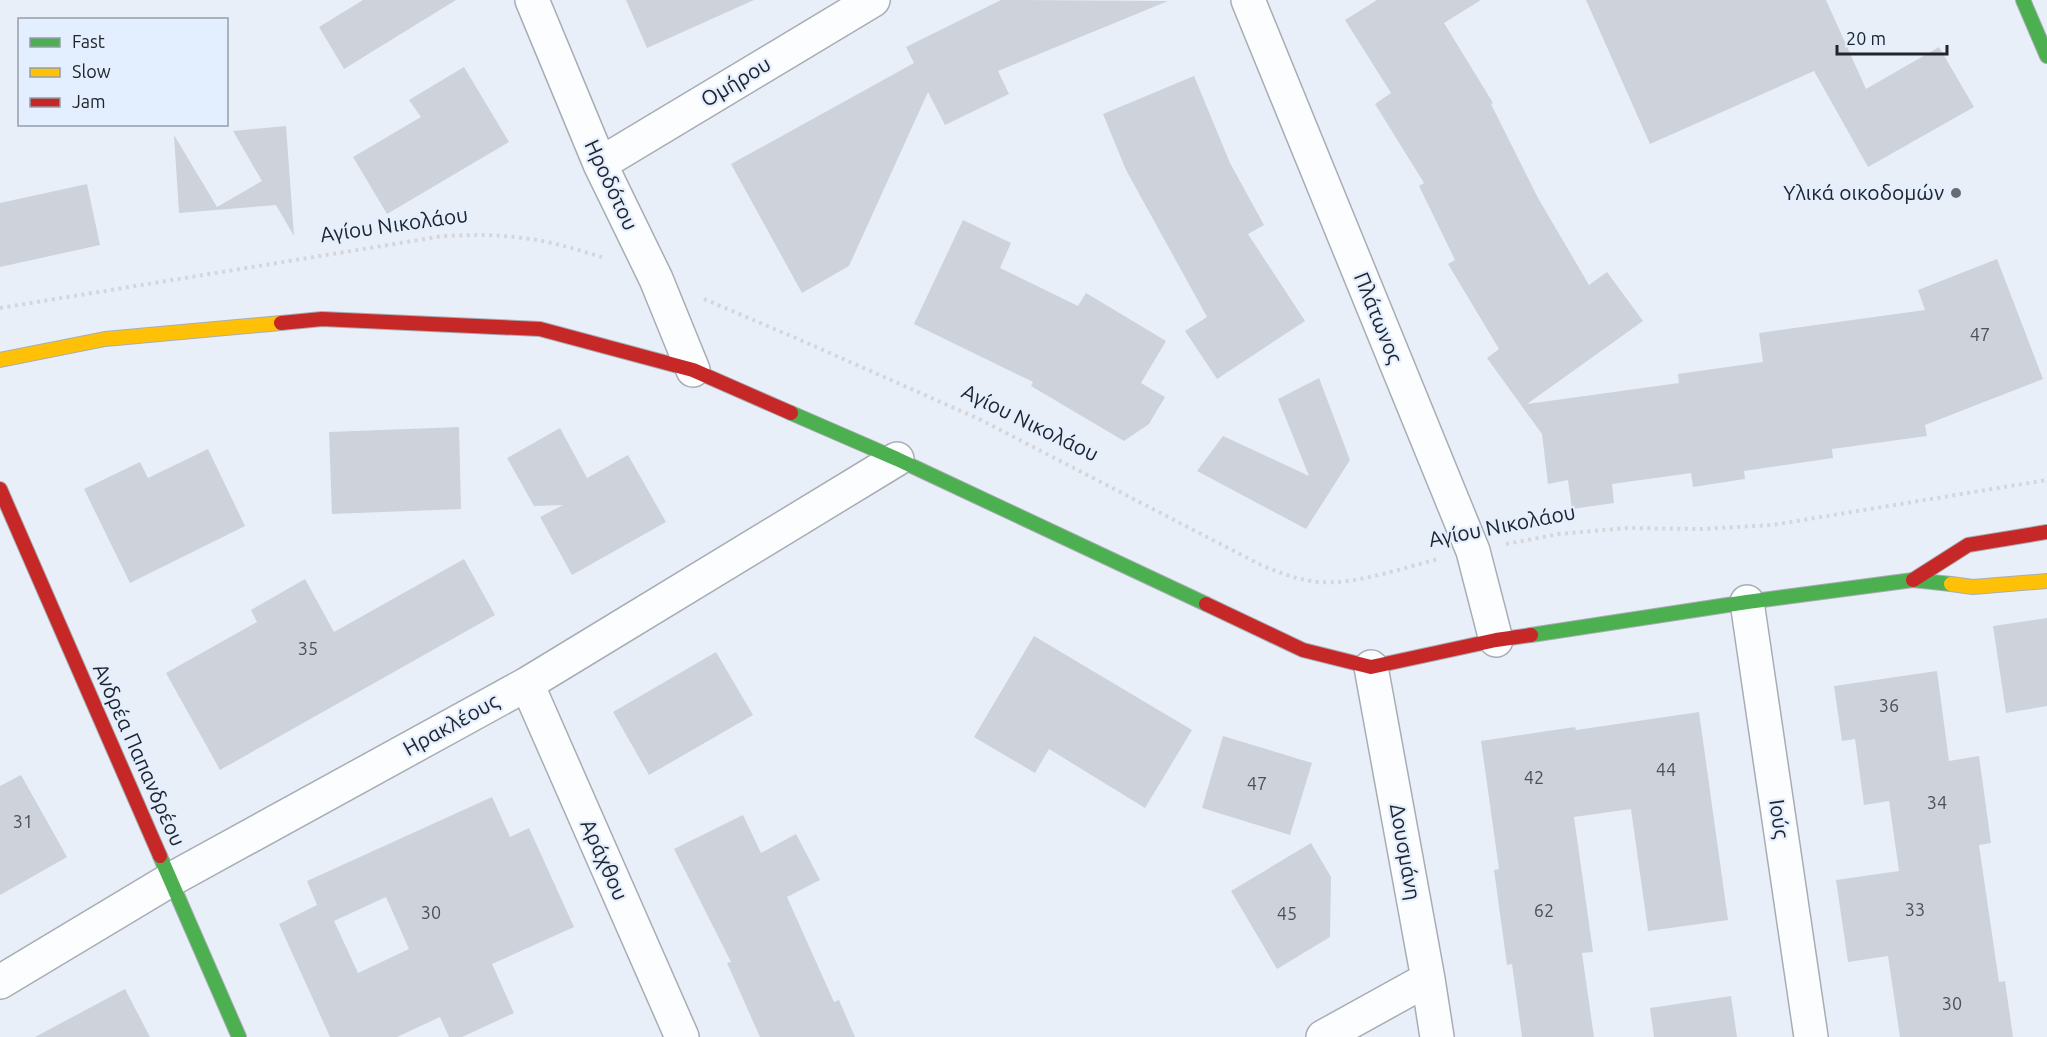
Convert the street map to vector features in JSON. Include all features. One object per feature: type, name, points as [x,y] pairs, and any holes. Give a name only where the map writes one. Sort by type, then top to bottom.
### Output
[{"type":"street","name":"Ηροδότου","points":[[532,0],[600,164],[656,279],[693,370]]},
{"type":"street","name":"Ομήρου","points":[[600,164],[873,0]]},
{"type":"street","name":"Πλάτωνος","points":[[1248,0],[1473,551],[1496,640]]},
{"type":"street","points":[[2023,0],[2047,56]]},
{"type":"street","points":[[0,360],[105,339],[322,319],[540,329],[693,370],[897,459],[1303,650],[1371,667],[1496,640],[1747,602],[1913,580],[1973,587],[2047,581]]},
{"type":"street","name":"Ηρακλέους","points":[[0,982],[170,880],[527,684],[897,459]]},
{"type":"street","name":"Ανδρέα Παπανδρέου","points":[[0,489],[238,1037]]},
{"type":"street","points":[[1913,580],[1968,545],[2047,532]]},
{"type":"street","name":"Ιούς","points":[[1747,602],[1811,1037]]},
{"type":"street","name":"Δουσμάνη","points":[[1371,667],[1437,1037]]},
{"type":"street","name":"Αράχθου","points":[[527,684],[682,1037]]},
{"type":"street","points":[[1323,1037],[1428,979]]},
{"type":"path","name":"Αγίου Νικολάου","points":[[0,308],[443,236],[488,234],[563,245],[608,259],[656,279],[978,419],[1261,565],[1288,576],[1320,582],[1351,580],[1473,551],[1559,534],[1626,528],[1701,529],[1772,525],[2047,480]]},
{"type":"building","points":[[363,0],[456,0],[344,69],[319,27]]},
{"type":"building","points":[[626,0],[754,0],[647,48]]},
{"type":"building","points":[[1001,0],[1168,1],[998,71],[1009,94],[945,125],[928,92],[849,266],[802,293],[731,164],[914,63],[906,47]]},
{"type":"building","points":[[1377,0],[1481,0],[1444,23],[1493,103],[1491,104],[1538,198],[1589,285],[1607,272],[1643,321],[1527,404],[1679,383],[1678,374],[1763,362],[1759,333],[1925,310],[1918,290],[1997,259],[2043,379],[1925,425],[1927,436],[1832,449],[1833,458],[1744,471],[1745,479],[1693,487],[1691,473],[1612,484],[1614,503],[1572,509],[1568,480],[1548,484],[1542,434],[1487,358],[1499,349],[1448,264],[1455,260],[1419,186],[1424,183],[1375,104],[1391,93],[1345,20]]},
{"type":"building","points":[[1586,0],[1826,0],[1866,89],[1939,47],[1974,107],[1868,167],[1814,71],[1650,144]]},
{"type":"building","points":[[464,67],[509,142],[387,214],[353,157],[421,117],[409,100]]},
{"type":"building","points":[[1194,76],[1230,163],[1264,225],[1248,234],[1305,321],[1217,379],[1185,331],[1207,317],[1126,170],[1103,114]]},
{"type":"building","points":[[286,126],[294,236],[276,205],[179,213],[174,135],[217,207],[262,181],[233,131]]},
{"type":"building","points":[[87,184],[100,245],[0,267],[0,203]]},
{"type":"building","points":[[963,220],[1011,243],[1000,268],[1078,306],[1086,293],[1166,341],[1141,383],[1165,397],[1149,424],[1124,441],[1031,386],[1033,382],[914,324]]},
{"type":"building","points":[[1319,378],[1350,460],[1306,529],[1197,471],[1223,436],[1309,476],[1278,399]]},
{"type":"building","points":[[459,427],[461,509],[332,514],[329,432]]},
{"type":"building","points":[[560,428],[587,478],[628,455],[666,522],[572,575],[540,517],[563,505],[534,506],[507,458]]},
{"type":"building","points":[[208,449],[245,526],[130,583],[84,489],[140,462],[148,478]]},
{"type":"building","points":[[464,559],[495,615],[220,770],[166,673],[257,622],[251,610],[305,579],[334,632]]},
{"type":"building","points":[[2047,618],[2047,706],[2006,713],[1993,626]]},
{"type":"building","points":[[1034,636],[1192,730],[1145,808],[1049,749],[1035,773],[974,737]]},
{"type":"building","points":[[716,652],[753,715],[649,775],[613,712]]},
{"type":"building","points":[[1937,671],[1949,761],[1979,756],[1991,843],[1979,845],[1999,982],[2005,981],[2013,1037],[1900,1037],[1888,956],[1848,962],[1836,880],[1899,871],[1889,801],[1864,805],[1855,739],[1842,741],[1834,686]]},
{"type":"building","points":[[1699,712],[1728,920],[1648,931],[1631,809],[1574,817],[1593,952],[1582,953],[1594,1037],[1522,1037],[1512,964],[1507,965],[1494,870],[1499,869],[1481,741]]},
{"type":"building","points":[[1223,736],[1312,763],[1290,835],[1202,808]]},
{"type":"building","points":[[21,775],[67,857],[0,895],[0,786]]},
{"type":"building","points":[[492,797],[510,837],[529,828],[574,927],[492,964],[514,1013],[462,1037],[449,1037],[440,1017],[397,1037],[330,1037],[279,924],[317,905],[307,881]],"holes":[[[386,897],[409,949],[358,973],[334,921]]]},
{"type":"building","points":[[743,815],[761,853],[796,834],[820,880],[787,897],[834,1002],[839,1000],[855,1037],[760,1037],[727,963],[731,962],[674,849]]},
{"type":"building","points":[[1311,843],[1331,877],[1330,937],[1277,969],[1231,891]]},
{"type":"building","points":[[125,989],[150,1037],[35,1037]]},
{"type":"building","points":[[1731,996],[1737,1037],[1654,1037],[1650,1008]]},
{"type":"traffic: fast","points":[[2023,0],[2047,56]]},
{"type":"traffic: fast","points":[[791,413],[897,459],[1206,604]]},
{"type":"traffic: fast","points":[[1531,635],[1747,602],[1913,580],[1951,584]]},
{"type":"traffic: fast","points":[[160,856],[239,1037]]},
{"type":"traffic: slow","points":[[0,360],[105,339],[281,323]]},
{"type":"traffic: slow","points":[[1951,584],[1973,587],[2047,581]]},
{"type":"traffic: jam","points":[[281,323],[322,319],[540,329],[693,370],[791,413]]},
{"type":"traffic: jam","points":[[0,489],[160,856]]},
{"type":"traffic: jam","points":[[1913,580],[1968,545],[2047,532]]},
{"type":"traffic: jam","points":[[1206,604],[1303,650],[1371,667],[1496,640],[1531,635]]},
{"type":"place","name":"Υλικά οικοδομών","points":[[1956,193]]}]
